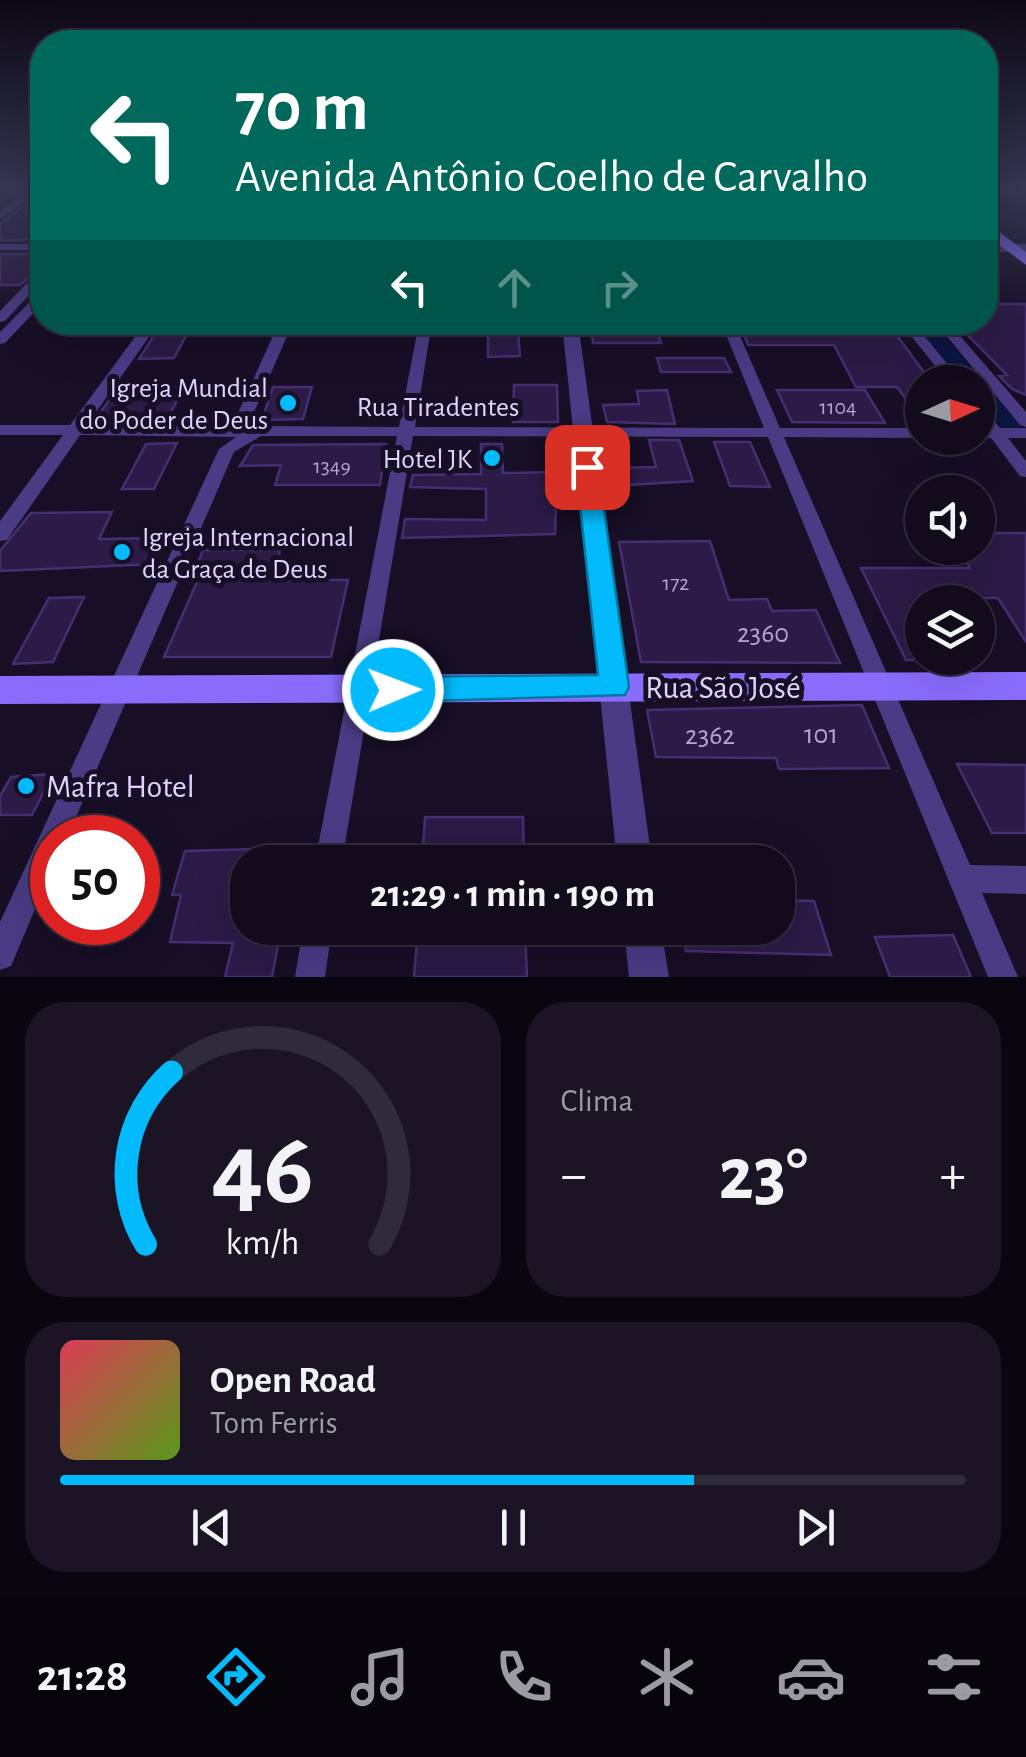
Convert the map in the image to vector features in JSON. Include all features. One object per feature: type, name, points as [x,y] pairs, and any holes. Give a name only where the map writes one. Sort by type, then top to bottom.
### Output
[{"type":"main road","points":[[1000,237],[1021,252]]},
{"type":"main road","name":"Rua São José","points":[[0,690],[1026,686]]},
{"type":"street","points":[[0,247],[30,247]]},
{"type":"street","points":[[0,318],[30,287]]},
{"type":"street","points":[[21,296],[30,296]]},
{"type":"street","points":[[0,340],[30,309]]},
{"type":"street","points":[[0,535],[144,335]]},
{"type":"street","points":[[63,815],[281,335]]},
{"type":"street","points":[[331,845],[423,335]]},
{"type":"street","points":[[571,335],[634,845]]},
{"type":"street","points":[[732,335],[1003,977]]},
{"type":"street","points":[[916,335],[940,365]]},
{"type":"street","points":[[952,335],[1026,422]]},
{"type":"street","points":[[5,432],[206,432],[232,440]]},
{"type":"street","name":"Rua Tiradentes","points":[[232,440],[258,432],[905,433]]},
{"type":"street","points":[[995,433],[1026,434]]},
{"type":"street","points":[[995,436],[1026,472]]},
{"type":"street","points":[[962,879],[1026,880]]},
{"type":"street","points":[[0,956],[30,889]]},
{"type":"street","points":[[310,977],[315,945]]},
{"type":"street","points":[[645,945],[649,977]]},
{"type":"shaded area","points":[[922,335],[943,335],[969,365],[948,365]]},
{"type":"shaded area","points":[[995,395],[1023,428],[999,427],[995,422]]},
{"type":"building","points":[[0,237],[30,237],[26,240],[0,240]]},
{"type":"building","points":[[0,254],[30,254],[30,277],[20,285],[0,285]]},
{"type":"building","points":[[998,303],[1026,304],[1026,395],[1012,389],[999,376],[1007,375],[968,335],[998,335]]},
{"type":"building","points":[[154,335],[186,335],[174,358],[139,359]]},
{"type":"building","points":[[488,335],[518,335],[520,356],[488,357]]},
{"type":"building","points":[[592,335],[659,335],[661,343],[593,343]]},
{"type":"building","points":[[744,335],[897,335],[919,365],[905,365],[905,398],[897,387],[856,387],[834,345],[748,345]]},
{"type":"building","points":[[657,358],[724,358],[731,372],[661,372]]},
{"type":"building","points":[[514,385],[557,385],[558,422],[513,422]]},
{"type":"building","points":[[152,387],[185,387],[165,422],[94,421],[113,395],[147,395]]},
{"type":"building","name":"Igreja Mundial do Poder de Deus","points":[[273,387],[312,387],[303,419],[262,420]]},
{"type":"building","points":[[667,390],[675,424],[607,422],[603,405],[639,404],[637,391]]},
{"type":"building","points":[[777,390],[865,390],[885,423],[792,422]]},
{"type":"building","points":[[649,440],[679,440],[693,481],[612,486],[608,468],[656,467]]},
{"type":"building","points":[[714,442],[750,442],[770,487],[730,486]]},
{"type":"building","points":[[177,443],[154,489],[122,489],[146,444]]},
{"type":"building","points":[[386,444],[380,485],[275,485],[281,465],[240,466],[253,445]]},
{"type":"building","points":[[481,444],[502,444],[503,473],[557,472],[555,534],[402,538],[405,519],[486,520],[486,489],[410,487],[413,475],[481,474]]},
{"type":"building","points":[[112,512],[99,539],[164,538],[154,564],[0,571],[0,551],[31,513]]},
{"type":"building","points":[[995,533],[1026,533],[1026,642],[995,598],[995,585],[905,585],[905,658],[861,568],[970,568],[968,565],[995,565]]},
{"type":"building","points":[[710,541],[729,600],[767,599],[772,611],[816,610],[840,663],[641,662],[619,542]]},
{"type":"building","points":[[203,550],[280,550],[274,579],[348,580],[331,657],[164,657],[200,575],[193,575]]},
{"type":"building","points":[[84,597],[53,662],[13,664],[49,598]]},
{"type":"building","points":[[862,705],[889,768],[779,769],[776,758],[656,757],[647,710]]},
{"type":"building","points":[[957,764],[1026,765],[1026,833],[992,833]]},
{"type":"building","name":"Mafra Hotel","points":[[53,774],[32,815],[0,815],[0,796],[11,777]]},
{"type":"building","points":[[425,817],[523,817],[524,845],[423,845]]},
{"type":"building","points":[[230,850],[230,943],[170,942],[181,895],[172,895],[185,851]]},
{"type":"building","points":[[795,900],[814,901],[831,955],[686,951],[685,945],[795,945]]},
{"type":"building","points":[[953,935],[971,977],[890,977],[875,937]]},
{"type":"building","points":[[233,945],[278,945],[272,977],[225,977]]},
{"type":"building","points":[[417,945],[526,945],[527,977],[414,977]]},
{"type":"place","name":"Igreja Mundial do Poder de Deus","points":[[288,403]]},
{"type":"place","name":"Hotel JK","points":[[492,458]]},
{"type":"place","name":"Igreja Internacional da Graça de Deus","points":[[122,552]]},
{"type":"place","name":"Mafra Hotel","points":[[26,786]]},
{"type":"route","points":[[393,690],[614,687],[587,467]]}]
